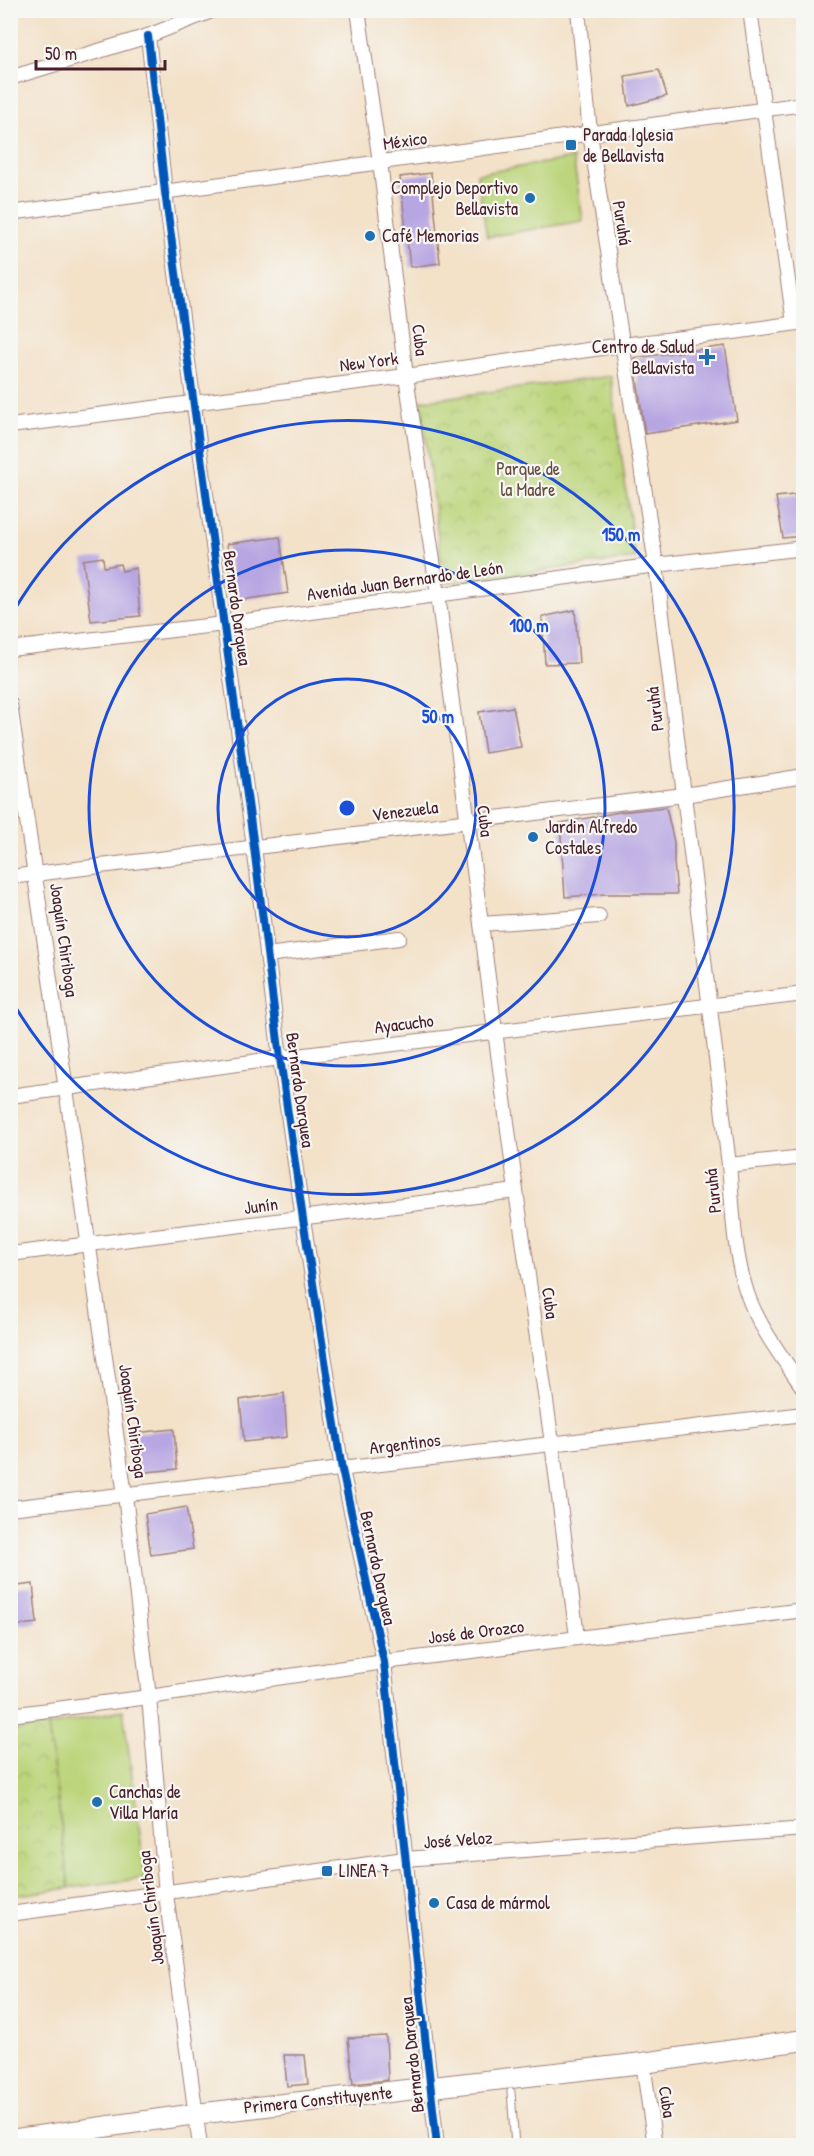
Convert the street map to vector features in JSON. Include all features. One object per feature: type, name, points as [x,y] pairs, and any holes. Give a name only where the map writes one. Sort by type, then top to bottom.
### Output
[{"type":"main road","name":"Primera Constituyente","points":[[10,2140],[196,2114],[643,2063],[804,2040]]},
{"type":"street","points":[[10,78],[148,36],[214,10]]},
{"type":"street","name":"Cuba","points":[[357,10],[380,162],[406,376],[438,596],[577,1637]]},
{"type":"street","name":"Puruhá","points":[[578,10],[590,133],[656,565],[729,1165],[738,1257],[748,1295],[770,1338],[804,1389]]},
{"type":"street","points":[[750,10],[799,322]]},
{"type":"street","name":"Bernardo Darquea","points":[[148,36],[165,192],[303,1219],[342,1470],[384,1662],[437,2145]]},
{"type":"street","name":"México","points":[[10,213],[804,104]]},
{"type":"street","name":"New York","points":[[10,426],[406,376],[799,322]]},
{"type":"street","name":"Avenida Juan Bernardo de León","points":[[10,649],[224,624],[656,565],[804,548]]},
{"type":"street","name":"Joaquín Chiriboga","points":[[10,704],[125,1495],[148,1697],[166,1894],[200,2145]]},
{"type":"street","name":"Venezuela","points":[[10,877],[684,795],[804,776]]},
{"type":"street","points":[[481,924],[599,916]]},
{"type":"street","points":[[267,955],[399,938]]},
{"type":"street","name":"Ayacucho","points":[[10,1096],[280,1058],[804,994]]},
{"type":"street","points":[[729,1165],[804,1157]]},
{"type":"street","name":"Junín","points":[[10,1254],[516,1191]]},
{"type":"street","name":"Argentinos","points":[[10,1508],[804,1414]]},
{"type":"street","name":"José de Orozco","points":[[10,1715],[384,1662],[804,1610]]},
{"type":"street","name":"José Veloz","points":[[10,1914],[405,1859],[804,1829]]},
{"type":"street","name":"Cuba","points":[[643,2063],[655,2145]]},
{"type":"lane","points":[[511,2092],[515,2145]]},
{"type":"green space","name":"Complejo Deportivo Bellavista","points":[[573,158],[583,221],[487,237],[477,174]]},
{"type":"green space","name":"Parque de la Madre","points":[[611,376],[635,558],[444,584],[421,401]]},
{"type":"green space","name":"Canchas de Villa María","points":[[123,1710],[146,1878],[69,1888],[48,1726]]},
{"type":"green space","points":[[48,1726],[69,1888],[11,1896],[11,1731]]},
{"type":"building","points":[[659,70],[667,96],[629,106],[625,76]]},
{"type":"building","points":[[431,173],[440,263],[410,267],[400,177]]},
{"type":"building","points":[[725,346],[737,420],[645,434],[634,358]]},
{"type":"building","points":[[802,494],[804,536],[783,538],[776,497]]},
{"type":"building","points":[[280,537],[288,593],[235,601],[227,544]]},
{"type":"building","points":[[103,557],[104,567],[120,564],[122,571],[136,568],[140,616],[91,621],[83,560]]},
{"type":"building","points":[[575,610],[579,663],[545,664],[542,617]]},
{"type":"building","points":[[513,707],[521,747],[485,753],[479,712]]},
{"type":"building","points":[[666,807],[674,842],[677,894],[606,894],[565,897],[560,823],[620,812]]},
{"type":"building","points":[[284,1393],[287,1437],[244,1442],[240,1400]]},
{"type":"building","points":[[174,1429],[177,1469],[137,1473],[134,1433]]},
{"type":"building","points":[[186,1507],[193,1549],[151,1555],[145,1514]]},
{"type":"building","points":[[33,1584],[37,1623],[12,1626],[10,1587]]},
{"type":"building","points":[[386,2036],[388,2080],[353,2084],[348,2038]]},
{"type":"building","points":[[284,2055],[305,2055],[308,2084],[287,2086]]},
{"type":"cycle path","points":[[148,36],[165,192],[303,1219],[342,1470],[384,1662],[437,2146]]},
{"type":"place","name":"Parada Iglesia de Bellavista","points":[[571,145]]},
{"type":"place","name":"Complejo Deportivo Bellavista","points":[[530,198]]},
{"type":"place","name":"Café Memorias","points":[[370,236]]},
{"type":"place","name":"Centro de Salud Bellavista","points":[[707,357]]},
{"type":"place","name":"Jardin Alfredo Costales","points":[[533,837]]},
{"type":"place","name":"Canchas de Villa María","points":[[97,1802]]},
{"type":"place","name":"LINEA 7","points":[[327,1871]]},
{"type":"place","name":"Casa de mármol","points":[[434,1903]]}]
